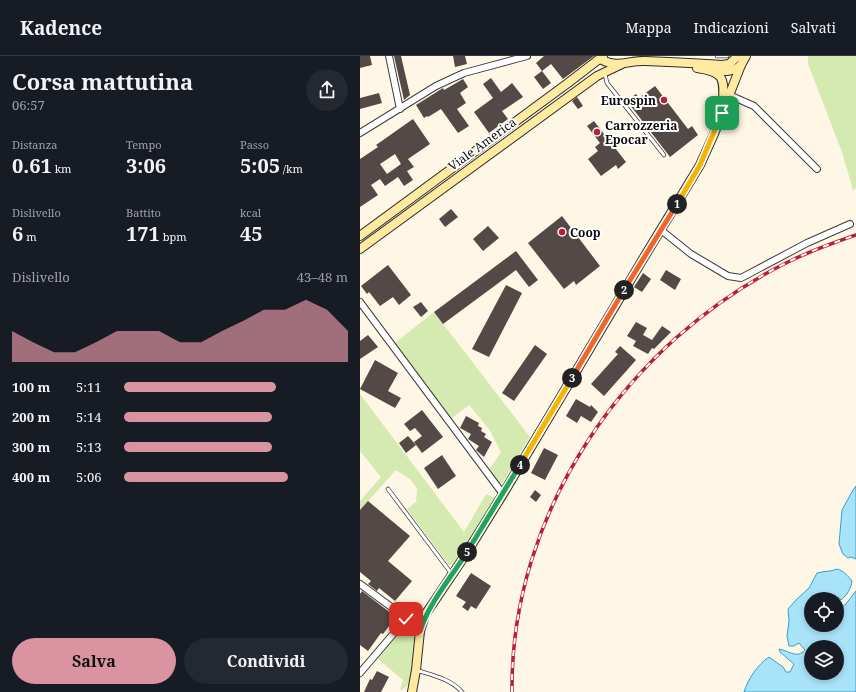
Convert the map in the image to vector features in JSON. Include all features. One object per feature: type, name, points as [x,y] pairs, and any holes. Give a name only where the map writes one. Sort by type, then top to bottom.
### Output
[{"type":"street","points":[[390,56],[400,109]]},
{"type":"street","points":[[360,133],[436,86],[464,73],[527,56]]},
{"type":"street","points":[[631,56],[673,63],[722,65],[729,64],[738,56]]},
{"type":"street","points":[[412,692],[420,631],[425,615],[503,494],[700,165],[746,56]]},
{"type":"street","points":[[600,57],[604,61],[622,64],[646,59]]},
{"type":"street","name":"Viale America","points":[[360,236],[600,57]]},
{"type":"street","points":[[673,63],[681,66],[728,72],[741,65]]},
{"type":"street","name":"Viale America","points":[[360,249],[580,88],[604,72],[622,64]]},
{"type":"street","points":[[710,70],[717,73],[723,81],[722,113]]},
{"type":"street","points":[[729,95],[754,106],[817,169]]},
{"type":"street","points":[[661,230],[691,254],[728,276],[741,278],[807,243],[850,224]]},
{"type":"street","points":[[360,302],[503,494]]},
{"type":"street","points":[[360,584],[398,612],[420,631]]},
{"type":"street","points":[[360,673],[406,619]]},
{"type":"lane","points":[[717,56],[727,56]]},
{"type":"lane","points":[[604,72],[606,83],[664,155]]},
{"type":"lane","points":[[388,489],[452,575]]},
{"type":"lane","points":[[416,670],[441,677],[459,688],[462,692]]},
{"type":"green space","points":[[808,56],[856,56],[856,188],[853,190],[842,152],[808,64]]},
{"type":"green space","points":[[434,312],[530,437],[501,485],[489,470],[501,452],[489,429],[469,405],[451,419],[395,343]]},
{"type":"green space","points":[[360,394],[464,532],[485,496],[487,494],[494,498],[494,501],[479,526],[452,565],[449,565],[407,509],[416,502],[417,488],[410,479],[396,470],[360,510],[360,501],[381,477],[360,451]]},
{"type":"green space","points":[[399,631],[412,635],[415,638],[415,659],[410,682],[406,687],[400,690],[403,680],[377,658]]},
{"type":"water","points":[[856,486],[856,559],[851,557],[848,558],[843,554],[839,544],[842,510]]},
{"type":"water","points":[[837,569],[842,571],[852,581],[850,589],[844,597],[844,592],[805,592],[809,588],[817,573]]},
{"type":"water","points":[[856,591],[856,692],[744,692],[754,672],[769,657],[783,667],[786,672],[790,672],[794,664],[780,652],[779,649],[793,654],[799,654],[804,651],[804,680],[844,680],[844,640],[804,640],[804,649],[799,643],[794,646],[789,646],[787,636],[789,621],[788,609],[804,593],[804,632],[844,632],[844,606]]},
{"type":"building","points":[[360,56],[370,56],[372,65],[360,68]]},
{"type":"building","points":[[394,56],[401,56],[410,95],[404,100]]},
{"type":"building","points":[[453,56],[465,56],[467,64],[455,67]]},
{"type":"building","points":[[544,56],[594,56],[563,79],[551,64],[542,71],[536,63]]},
{"type":"building","points":[[542,71],[551,83],[543,89],[534,77]]},
{"type":"building","points":[[491,78],[501,92],[512,83],[523,97],[502,111],[508,119],[489,133],[474,112],[493,98],[483,84]]},
{"type":"building","points":[[463,79],[468,87],[460,93],[466,103],[457,109],[469,126],[458,133],[441,109],[424,118],[416,105],[443,88],[444,90]]},
{"type":"building","points":[[655,86],[688,129],[692,126],[698,135],[670,157],[627,101],[636,94],[639,98]]},
{"type":"building","points":[[379,93],[382,103],[360,109],[360,98]]},
{"type":"building","points":[[577,97],[583,106],[578,109],[572,101]]},
{"type":"building","points":[[413,119],[430,144],[408,159],[414,167],[407,171],[413,180],[404,186],[398,177],[385,186],[380,179],[371,185],[378,195],[360,207],[360,159],[378,147],[376,145]],"holes":[[[395,154],[401,164],[387,174],[380,164]]]},
{"type":"building","points":[[594,121],[626,162],[618,169],[616,165],[601,176],[588,159],[598,151],[595,147],[600,143],[587,126]]},
{"type":"building","points":[[451,209],[458,217],[445,227],[439,219]]},
{"type":"building","points":[[562,216],[600,266],[576,285],[574,281],[564,289],[528,243]]},
{"type":"building","points":[[488,226],[499,238],[483,251],[473,239]]},
{"type":"building","points":[[516,251],[538,280],[529,287],[516,270],[443,324],[434,312]]},
{"type":"building","points":[[388,265],[411,295],[399,305],[393,297],[380,306],[369,292],[367,294],[361,286]]},
{"type":"building","points":[[666,270],[681,279],[675,290],[660,280]]},
{"type":"building","points":[[643,273],[651,279],[642,292],[634,287]]},
{"type":"building","points":[[506,285],[522,293],[489,357],[472,349]]},
{"type":"building","points":[[421,302],[428,311],[421,317],[413,307]]},
{"type":"building","points":[[636,322],[647,328],[643,335],[652,340],[662,326],[671,332],[654,349],[652,348],[648,354],[633,346],[636,341],[627,336]]},
{"type":"building","points":[[368,335],[378,347],[360,359],[360,341]]},
{"type":"building","points":[[535,345],[547,354],[514,401],[502,393]]},
{"type":"building","points":[[620,346],[636,360],[604,396],[591,384],[618,354],[615,352]]},
{"type":"building","points":[[375,360],[398,373],[388,391],[401,398],[395,408],[360,389]]},
{"type":"building","points":[[576,399],[590,407],[591,405],[598,412],[591,422],[581,416],[577,423],[566,416]]},
{"type":"building","points":[[422,410],[443,437],[422,453],[414,442],[422,436],[415,428],[410,431],[404,424]]},
{"type":"building","points":[[466,416],[479,423],[478,426],[482,428],[481,431],[486,434],[484,437],[492,442],[484,457],[476,450],[479,446],[468,439],[471,434],[460,428]]},
{"type":"building","points":[[408,436],[416,445],[406,453],[399,443]]},
{"type":"building","points":[[544,448],[558,455],[545,480],[531,473]]},
{"type":"building","points":[[442,455],[456,476],[438,489],[424,468]]},
{"type":"building","points":[[535,490],[541,495],[536,502],[530,497]]},
{"type":"building","points":[[368,501],[410,536],[388,561],[412,581],[395,601],[379,588],[377,591],[368,584],[371,581],[360,572],[360,510]]},
{"type":"building","points":[[471,573],[491,586],[476,609],[471,606],[468,611],[462,607],[466,602],[456,596]]},
{"type":"building","points":[[362,591],[396,617],[383,634],[381,633],[368,651],[360,645],[360,594]]},
{"type":"building","points":[[411,607],[416,610],[413,616],[408,614]]},
{"type":"building","points":[[377,671],[389,677],[381,692],[364,692],[370,679],[372,680]]},
{"type":"railway","points":[[512,692],[517,625],[532,560],[556,497],[589,439],[630,385],[677,337],[730,296],[788,262],[856,235]]},
{"type":"place","name":"Eurospin","points":[[664,100]]},
{"type":"place","name":"Carrozzeria Epocar","points":[[597,132]]},
{"type":"place","name":"Coop","points":[[562,232]]},
{"type":"route","points":[[406,619],[420,631],[425,615],[464,557],[503,494],[700,165],[722,113]]}]
